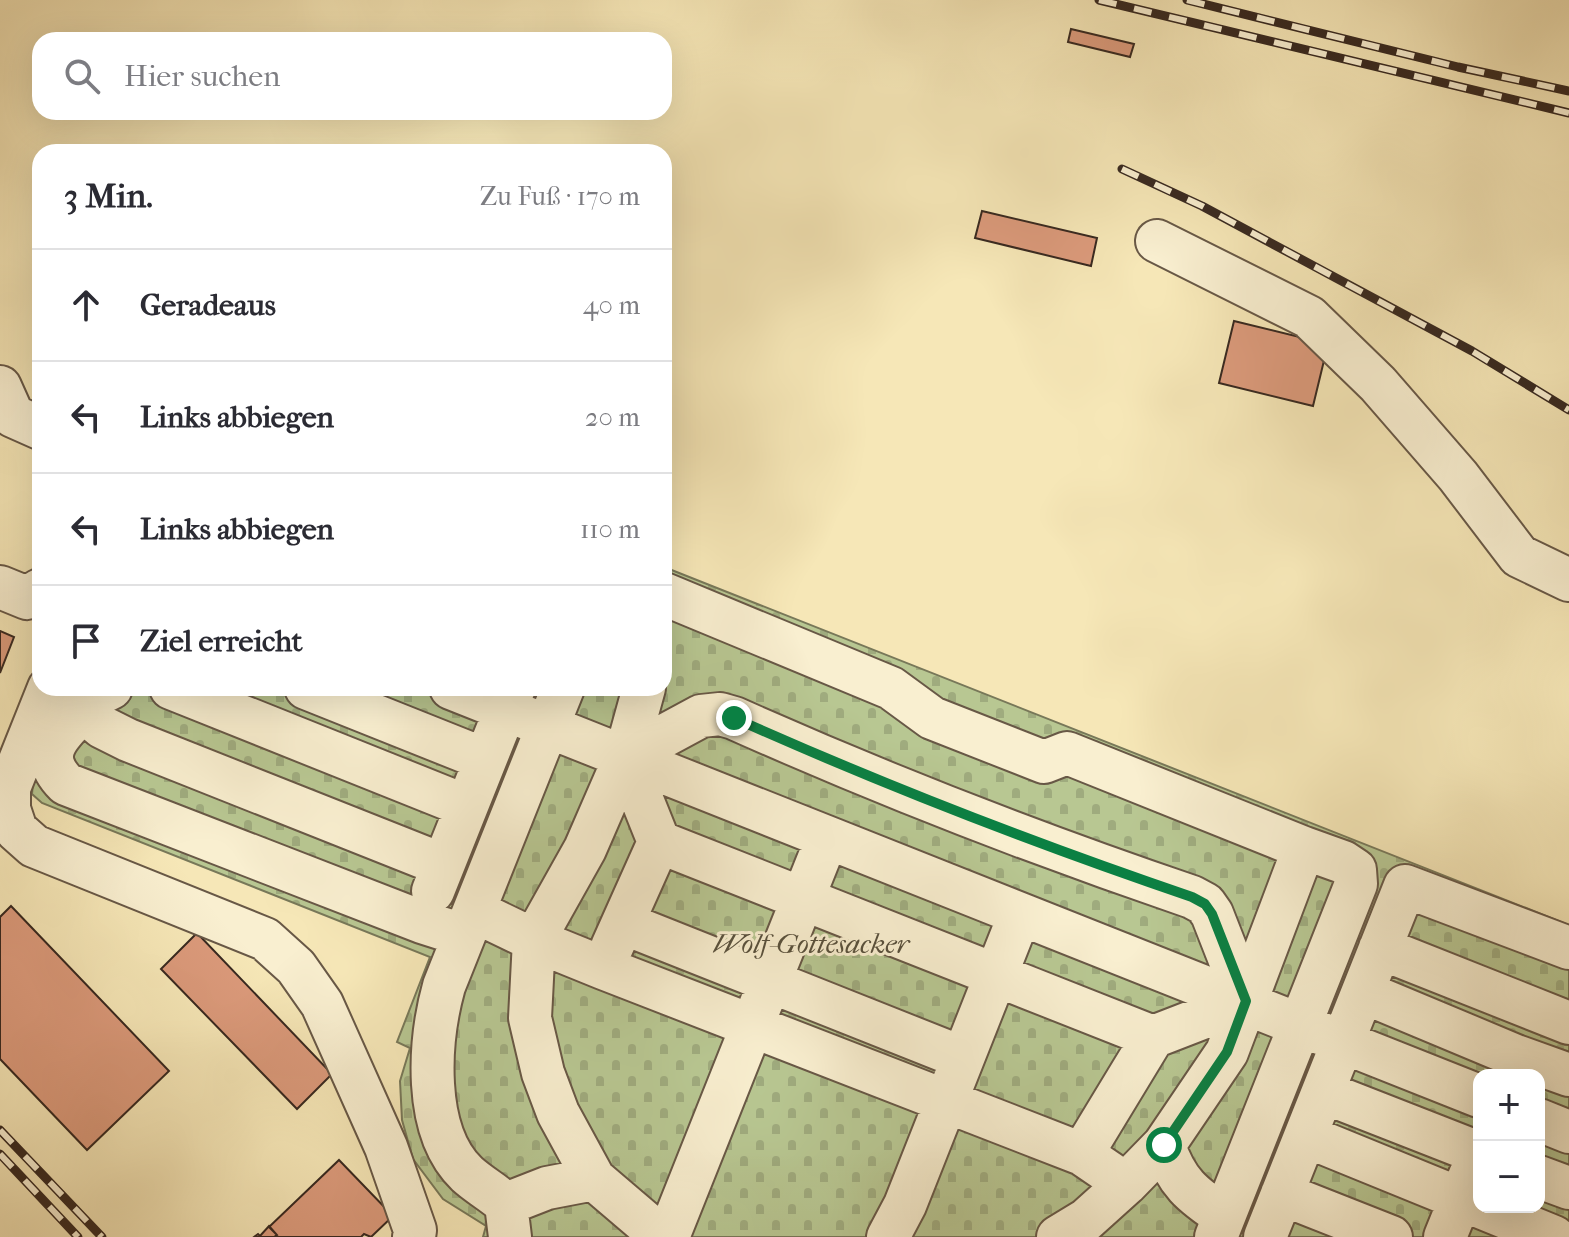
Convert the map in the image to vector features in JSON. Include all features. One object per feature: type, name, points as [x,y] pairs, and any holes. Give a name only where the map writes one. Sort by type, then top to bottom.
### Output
[{"type":"lane","points":[[1157,241],[1309,317],[1398,407],[1458,476],[1519,556],[1569,580]]},
{"type":"lane","points":[[0,387],[13,416],[32,424]]},
{"type":"lane","points":[[0,587],[27,598],[32,595]]},
{"type":"lane","points":[[672,607],[891,688],[932,718],[1030,757],[1044,762],[1067,753],[1343,862],[1355,870],[1356,884],[1219,1232]]},
{"type":"lane","points":[[81,696],[102,727],[128,740],[443,865]]},
{"type":"lane","points":[[81,696],[54,744],[53,766],[66,784],[422,922],[447,930],[470,921],[534,940],[1082,1154],[1126,1184]]},
{"type":"lane","points":[[81,696],[9,788],[9,809],[16,830],[34,846],[265,939],[296,967],[322,1004],[386,1147],[415,1230],[414,1237]]},
{"type":"lane","points":[[191,696],[466,806]]},
{"type":"lane","points":[[236,849],[295,696]]},
{"type":"lane","points":[[326,696],[484,759]]},
{"type":"lane","points":[[560,696],[444,986],[436,1015],[437,1117],[449,1150],[508,1221],[547,1188],[594,1179]]},
{"type":"lane","points":[[642,696],[625,757],[585,849],[534,940],[530,1018],[558,1113],[594,1179],[665,1237],[827,838]]},
{"type":"lane","points":[[422,922],[509,699],[547,726],[1473,1094]]},
{"type":"lane","points":[[625,757],[701,716],[720,714],[973,819],[1192,897],[1205,904],[1212,914],[1246,1001]]},
{"type":"lane","points":[[603,968],[659,842],[625,757]]},
{"type":"lane","points":[[659,842],[1153,1037]]},
{"type":"lane","points":[[1058,1237],[1086,1220],[1164,1145],[1227,1052],[1304,848]]},
{"type":"lane","points":[[1265,1237],[1405,886],[1565,947],[1552,1016],[1513,1066]]},
{"type":"lane","points":[[888,1237],[905,1205],[1020,914]]},
{"type":"lane","points":[[623,923],[963,1058]]},
{"type":"lane","points":[[1380,948],[1552,1016]]},
{"type":"lane","points":[[1363,992],[1513,1066],[1569,1075]]},
{"type":"lane","points":[[1082,1154],[1153,1037],[1246,1001]]},
{"type":"lane","points":[[1323,1092],[1473,1150]]},
{"type":"lane","points":[[1545,1122],[1569,1132]]},
{"type":"lane","points":[[1306,1136],[1452,1218],[1554,1237]]},
{"type":"lane","points":[[1164,1145],[1181,1183],[1219,1232]]},
{"type":"lane","points":[[1452,1218],[1473,1167]]},
{"type":"lane","points":[[1545,1179],[1569,1188]]},
{"type":"lane","points":[[1282,1194],[1391,1237]]},
{"type":"green space","name":"Wolf-Gottesacker","points":[[672,570],[1569,925],[1569,1237],[483,1237],[486,1226],[443,1199],[413,1159],[402,1120],[400,1081],[410,1048],[397,1042],[430,957],[42,803],[32,794],[33,782],[67,696],[672,696]]},
{"type":"building","points":[[1071,29],[1134,44],[1130,57],[1068,42]]},
{"type":"building","points":[[982,211],[1097,238],[1091,266],[975,238]]},
{"type":"building","points":[[1234,321],[1328,344],[1313,406],[1219,383]]},
{"type":"building","points":[[0,631],[14,637],[0,673]]},
{"type":"building","points":[[11,906],[169,1071],[87,1150],[0,1059],[0,917]]},
{"type":"building","points":[[197,933],[332,1074],[297,1109],[161,969]]},
{"type":"building","points":[[339,1160],[393,1216],[371,1237],[364,1234],[361,1237],[274,1237],[277,1235],[269,1227]]},
{"type":"building","points":[[269,1226],[277,1235],[254,1237],[260,1236]]},
{"type":"railway","points":[[1099,0],[1569,113]]},
{"type":"railway","points":[[1187,0],[1569,91]]},
{"type":"railway","points":[[1122,169],[1202,206],[1472,351],[1569,410]]},
{"type":"railway","points":[[0,1130],[102,1237]]},
{"type":"railway","points":[[0,1154],[78,1237]]},
{"type":"route","points":[[734,718],[855,772],[1048,848],[1205,904],[1217,925],[1246,1001],[1227,1052],[1164,1145]]}]
